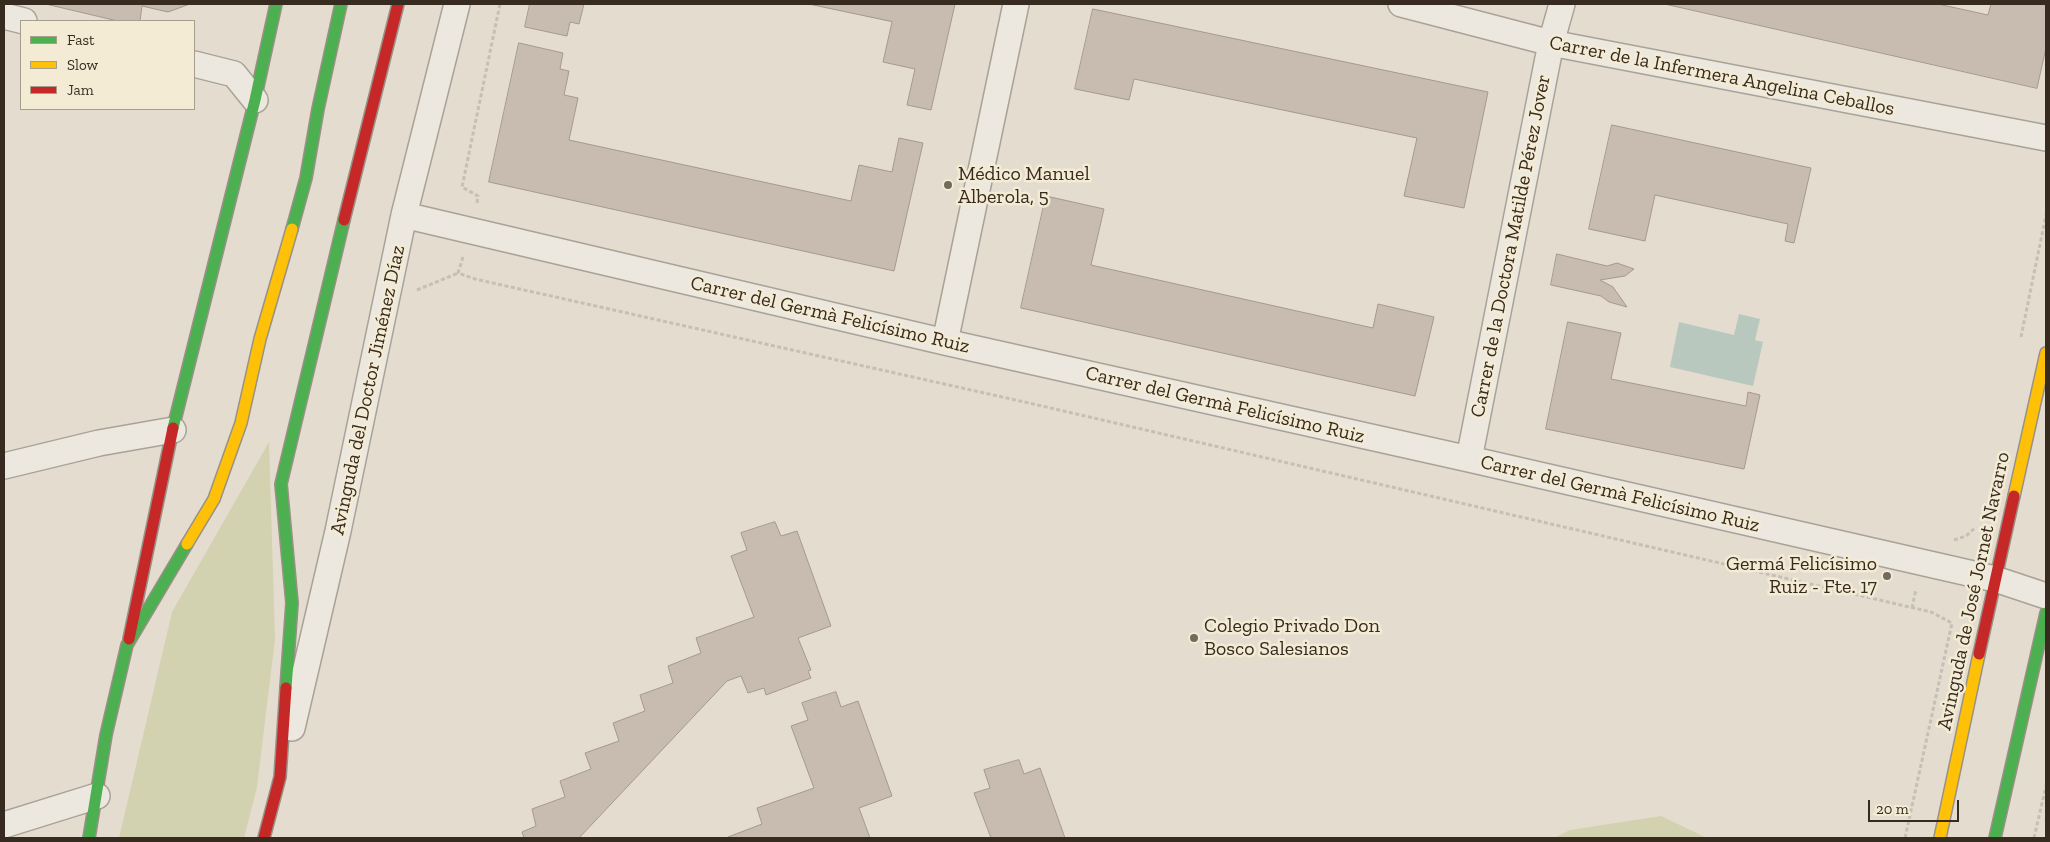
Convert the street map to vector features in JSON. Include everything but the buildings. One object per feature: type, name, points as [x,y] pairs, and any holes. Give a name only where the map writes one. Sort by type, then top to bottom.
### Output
[{"type":"main road","points":[[89,838],[106,735],[128,645],[173,430],[255,100],[276,4]]},
{"type":"main road","points":[[128,645],[214,499],[240,423],[260,339],[306,178],[318,109],[341,4]]},
{"type":"main road","name":"Avinguda del Doctor Jiménez Díaz","points":[[264,838],[280,777],[292,603],[281,484],[342,226],[398,4]]},
{"type":"main road","name":"Avinguda de José Jornet Navarro","points":[[1940,838],[2046,353]]},
{"type":"main road","points":[[1995,838],[2046,613]]},
{"type":"street","name":"Avinguda del Doctor Jiménez Díaz","points":[[280,777],[338,532],[404,215],[457,4]]},
{"type":"street","points":[[945,342],[1016,4]]},
{"type":"street","name":"Carrer de la Infermera Angelina Ceballos","points":[[1401,4],[1551,43],[2046,138]]},
{"type":"street","name":"Carrer de la Doctora Matilde Pérez Jover","points":[[1469,459],[1551,43],[1562,4]]},
{"type":"street","points":[[4,16],[20,20]]},
{"type":"street","points":[[195,64],[234,74],[255,100]]},
{"type":"street","name":"Carrer del Germà Felicísimo Ruiz","points":[[404,215],[945,342],[1923,563],[1995,580],[2046,596]]},
{"type":"street","points":[[4,466],[99,443],[173,430]]},
{"type":"street","points":[[4,825],[97,796]]},
{"type":"path","points":[[500,4],[462,187],[478,196],[471,231],[458,272],[475,278],[1029,403],[1931,612],[1952,623],[1905,838]]},
{"type":"path","points":[[2020,340],[2046,215]]},
{"type":"path","points":[[1952,541],[1966,536],[1982,522]]},
{"type":"path","points":[[1912,608],[1923,563]]},
{"type":"path","points":[[2034,838],[2046,786]]},
{"type":"green space","points":[[269,442],[275,639],[257,787],[244,838],[119,838],[172,612]]},
{"type":"green space","points":[[1661,816],[1707,838],[1554,838],[1570,830]]},
{"type":"shaded area","points":[[1739,314],[1760,319],[1755,340],[1763,342],[1753,386],[1670,367],[1679,322],[1734,335]]},
{"type":"traffic: fast","points":[[173,428],[255,100],[276,4]]},
{"type":"traffic: fast","points":[[292,229],[306,178],[318,109],[341,4]]},
{"type":"traffic: fast","points":[[286,688],[292,603],[281,484],[344,220]]},
{"type":"traffic: fast","points":[[89,838],[106,735],[127,645],[187,544]]},
{"type":"traffic: fast","points":[[1995,838],[2046,613]]},
{"type":"traffic: slow","points":[[187,544],[214,499],[241,423],[260,339],[292,229]]},
{"type":"traffic: slow","points":[[2014,496],[2046,353]]},
{"type":"traffic: slow","points":[[1940,838],[1979,654]]},
{"type":"traffic: jam","points":[[344,220],[398,4]]},
{"type":"traffic: jam","points":[[129,639],[173,428]]},
{"type":"traffic: jam","points":[[1979,654],[2014,496]]},
{"type":"traffic: jam","points":[[264,838],[280,777],[286,688]]},
{"type":"place","name":"Médico Manuel Alberola, 5","points":[[948,185]]},
{"type":"place","name":"Germá Felicísimo Ruiz - Fte. 17","points":[[1887,576]]},
{"type":"place","name":"Colegio Privado Don Bosco Salesianos","points":[[1194,638]]}]
